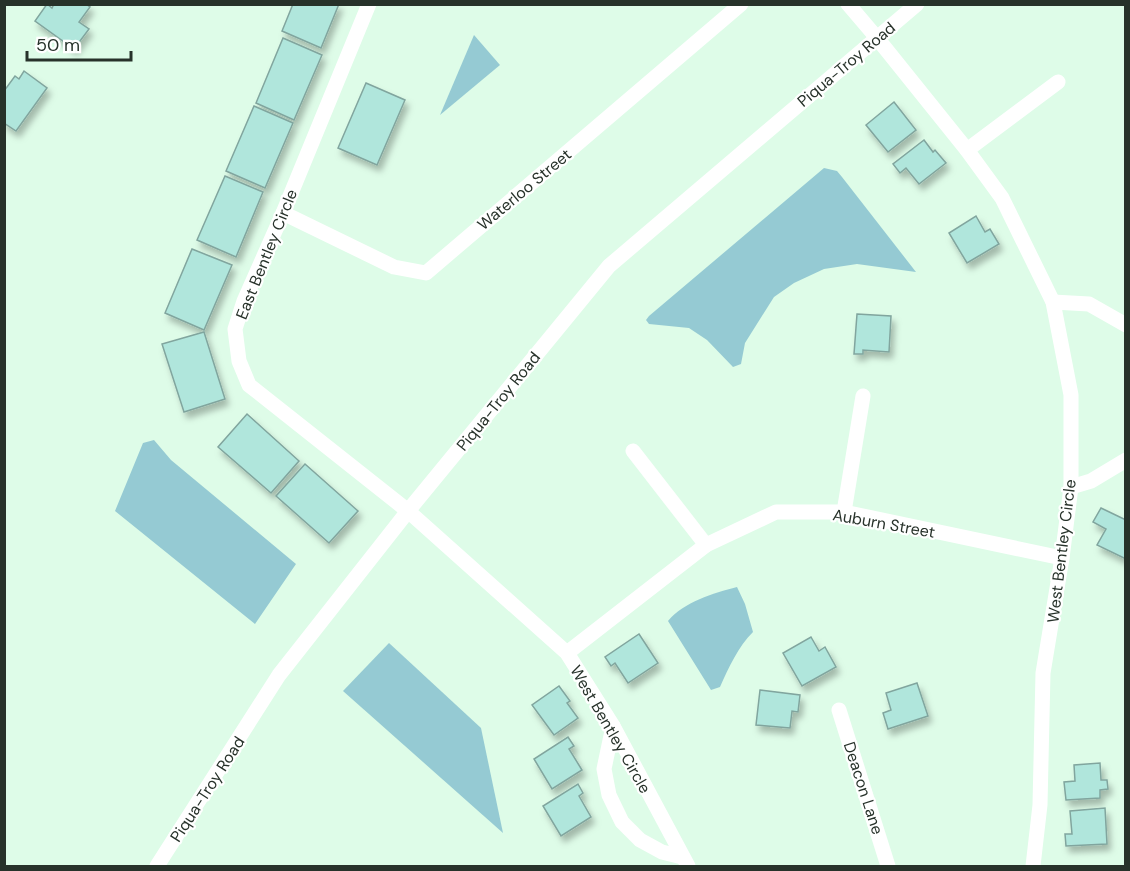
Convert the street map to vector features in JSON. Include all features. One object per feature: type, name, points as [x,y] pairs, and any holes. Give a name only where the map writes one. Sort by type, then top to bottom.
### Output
[{"type":"street","name":"East Bentley Circle","points":[[369,4],[283,213],[244,301],[236,329],[239,361],[249,385],[408,511]]},
{"type":"street","name":"Waterloo Street","points":[[283,213],[394,267],[426,273],[741,4]]},
{"type":"street","points":[[848,4],[877,38]]},
{"type":"street","name":"Piqua-Troy Road","points":[[157,867],[279,675],[408,511],[609,266],[916,4]]},
{"type":"street","name":"West Bentley Circle","points":[[877,38],[967,150],[1002,198],[1053,302],[1071,395],[1071,488],[1043,673],[1040,805],[1033,867]]},
{"type":"street","points":[[967,150],[1058,82]]},
{"type":"street","points":[[1053,302],[1089,304],[1125,325]]},
{"type":"street","points":[[844,512],[863,396]]},
{"type":"street","points":[[633,452],[706,545]]},
{"type":"street","points":[[1071,488],[1091,481],[1125,460]]},
{"type":"street","name":"West Bentley Circle","points":[[408,511],[567,653],[613,726],[685,862]]},
{"type":"street","name":"Auburn Street","points":[[567,653],[706,545],[776,512],[844,512],[1062,558]]},
{"type":"street","name":"Deacon Lane","points":[[839,710],[888,867]]},
{"type":"street","points":[[613,726],[604,769],[609,795],[622,822],[639,840],[685,862]]},
{"type":"water","points":[[474,35],[500,65],[440,115]]},
{"type":"water","points":[[824,168],[837,171],[916,272],[857,264],[824,269],[794,283],[774,297],[745,343],[741,364],[733,367],[707,340],[689,328],[649,324],[646,320],[649,316]]},
{"type":"water","points":[[154,440],[171,460],[296,564],[255,624],[115,511],[143,443]]},
{"type":"water","points":[[737,587],[745,604],[753,632],[738,651],[720,687],[711,690],[668,621],[691,603]]},
{"type":"water","points":[[389,643],[481,728],[503,833],[343,691]]},
{"type":"building","points":[[47,4],[52,8],[54,4],[86,4],[90,7],[79,22],[89,29],[74,49],[35,21]]},
{"type":"building","points":[[293,4],[339,4],[321,48],[282,31]]},
{"type":"building","points":[[283,38],[322,55],[294,120],[256,103]]},
{"type":"building","points":[[24,71],[47,88],[16,131],[4,123],[4,91],[15,76],[19,79]]},
{"type":"building","points":[[366,83],[405,100],[377,165],[338,148]]},
{"type":"building","points":[[894,102],[916,130],[888,152],[866,125]]},
{"type":"building","points":[[254,106],[293,123],[265,188],[226,171]]},
{"type":"building","points":[[924,140],[946,163],[919,184],[906,168],[900,173],[893,164]]},
{"type":"building","points":[[225,176],[263,192],[236,257],[197,240]]},
{"type":"building","points":[[976,216],[985,232],[990,229],[999,244],[967,263],[949,233]]},
{"type":"building","points":[[192,249],[232,265],[204,330],[165,313]]},
{"type":"building","points":[[857,314],[891,316],[889,352],[863,350],[863,354],[854,354]]},
{"type":"building","points":[[204,332],[225,399],[184,412],[162,344]]},
{"type":"building","points":[[247,414],[299,461],[271,493],[218,447]]},
{"type":"building","points":[[305,464],[358,511],[329,543],[276,496]]},
{"type":"building","points":[[1101,508],[1126,520],[1126,559],[1097,545],[1106,529],[1093,522]]},
{"type":"building","points":[[639,634],[658,663],[628,683],[615,663],[611,666],[605,657]]},
{"type":"building","points":[[811,637],[819,651],[825,647],[836,667],[802,686],[783,653]]},
{"type":"building","points":[[917,683],[928,716],[888,729],[883,713],[891,710],[886,693]]},
{"type":"building","points":[[559,686],[570,701],[567,703],[578,718],[554,735],[532,705]]},
{"type":"building","points":[[760,690],[800,695],[798,712],[792,711],[790,728],[756,725]]},
{"type":"building","points":[[568,737],[574,746],[569,749],[582,770],[552,789],[534,759]]},
{"type":"building","points":[[1100,763],[1101,780],[1107,780],[1108,789],[1100,790],[1100,798],[1066,800],[1064,782],[1075,781],[1074,765]]},
{"type":"building","points":[[578,784],[583,793],[579,796],[591,817],[561,836],[543,806]]},
{"type":"building","points":[[1105,808],[1107,844],[1066,846],[1065,834],[1072,834],[1070,811]]}]
